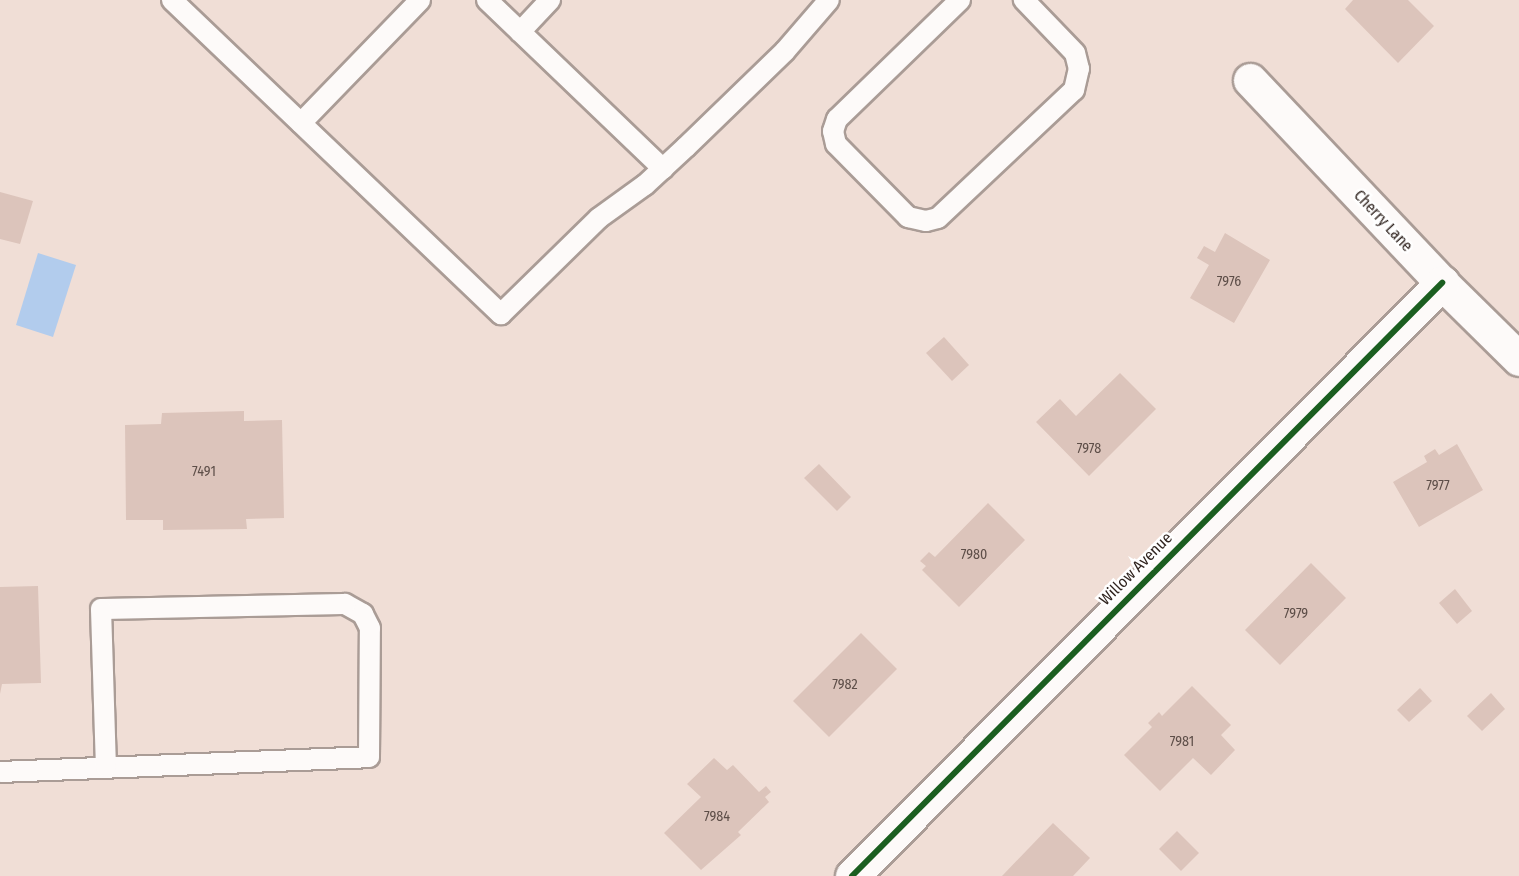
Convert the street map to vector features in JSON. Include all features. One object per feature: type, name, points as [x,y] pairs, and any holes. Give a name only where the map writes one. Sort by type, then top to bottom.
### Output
[{"type":"street","name":"Cherry Lane","points":[[1250,80],[1442,283],[1519,359]]},
{"type":"street","name":"Willow Avenue","points":[[852,876],[1442,283]]},
{"type":"lane","points":[[172,0],[501,314],[599,218],[663,169],[784,51],[829,0]]},
{"type":"lane","points":[[301,123],[420,0]]},
{"type":"lane","points":[[487,0],[663,169]]},
{"type":"lane","points":[[520,32],[550,0]]},
{"type":"lane","points":[[960,0],[837,119],[833,131],[836,144],[908,217],[926,221],[938,218],[1074,90],[1079,69],[1075,54],[1024,0]]},
{"type":"lane","points":[[0,772],[369,757],[370,628],[363,615],[345,604],[101,609],[106,767]]},
{"type":"water","points":[[38,253],[76,265],[53,337],[16,325]]},
{"type":"building","points":[[1353,0],[1408,0],[1434,26],[1398,63],[1345,9]]},
{"type":"building","points":[[0,192],[33,201],[20,244],[0,239]]},
{"type":"building","points":[[1225,233],[1270,260],[1234,323],[1190,298],[1209,265],[1197,258],[1204,246],[1215,252]]},
{"type":"building","points":[[944,337],[969,365],[952,381],[926,353]]},
{"type":"building","points":[[1120,373],[1156,409],[1089,476],[1036,422],[1060,399],[1076,416]]},
{"type":"building","points":[[244,411],[244,421],[282,420],[284,518],[246,519],[247,529],[163,530],[163,520],[126,520],[125,425],[161,424],[162,413]]},
{"type":"building","points":[[1457,444],[1483,490],[1419,527],[1393,482],[1427,462],[1424,456],[1435,449],[1439,455]]},
{"type":"building","points":[[819,464],[851,497],[837,511],[804,478]]},
{"type":"building","points":[[988,503],[1025,540],[959,607],[922,570],[926,566],[920,561],[929,552],[935,557]]},
{"type":"building","points":[[1311,563],[1346,598],[1280,665],[1245,630]]},
{"type":"building","points":[[38,586],[41,683],[2,684],[0,694],[0,587]]},
{"type":"building","points":[[1455,589],[1472,611],[1457,624],[1439,603]]},
{"type":"building","points":[[861,633],[897,669],[829,737],[793,701]]},
{"type":"building","points":[[1192,686],[1231,725],[1221,735],[1235,750],[1211,775],[1193,758],[1160,791],[1124,755],[1152,727],[1148,723],[1159,712],[1162,716]]},
{"type":"building","points":[[1420,688],[1432,701],[1409,722],[1397,710]]},
{"type":"building","points":[[1491,693],[1505,709],[1482,731],[1467,716]]},
{"type":"building","points":[[714,758],[727,770],[733,765],[759,792],[766,786],[771,792],[765,797],[769,802],[738,832],[741,835],[701,870],[664,833],[701,797],[687,784]]},
{"type":"building","points":[[1053,823],[1090,858],[1073,876],[1002,876]]},
{"type":"building","points":[[1177,831],[1199,853],[1181,871],[1159,849]]},
{"type":"cycle path","points":[[852,876],[1442,283]]}]
